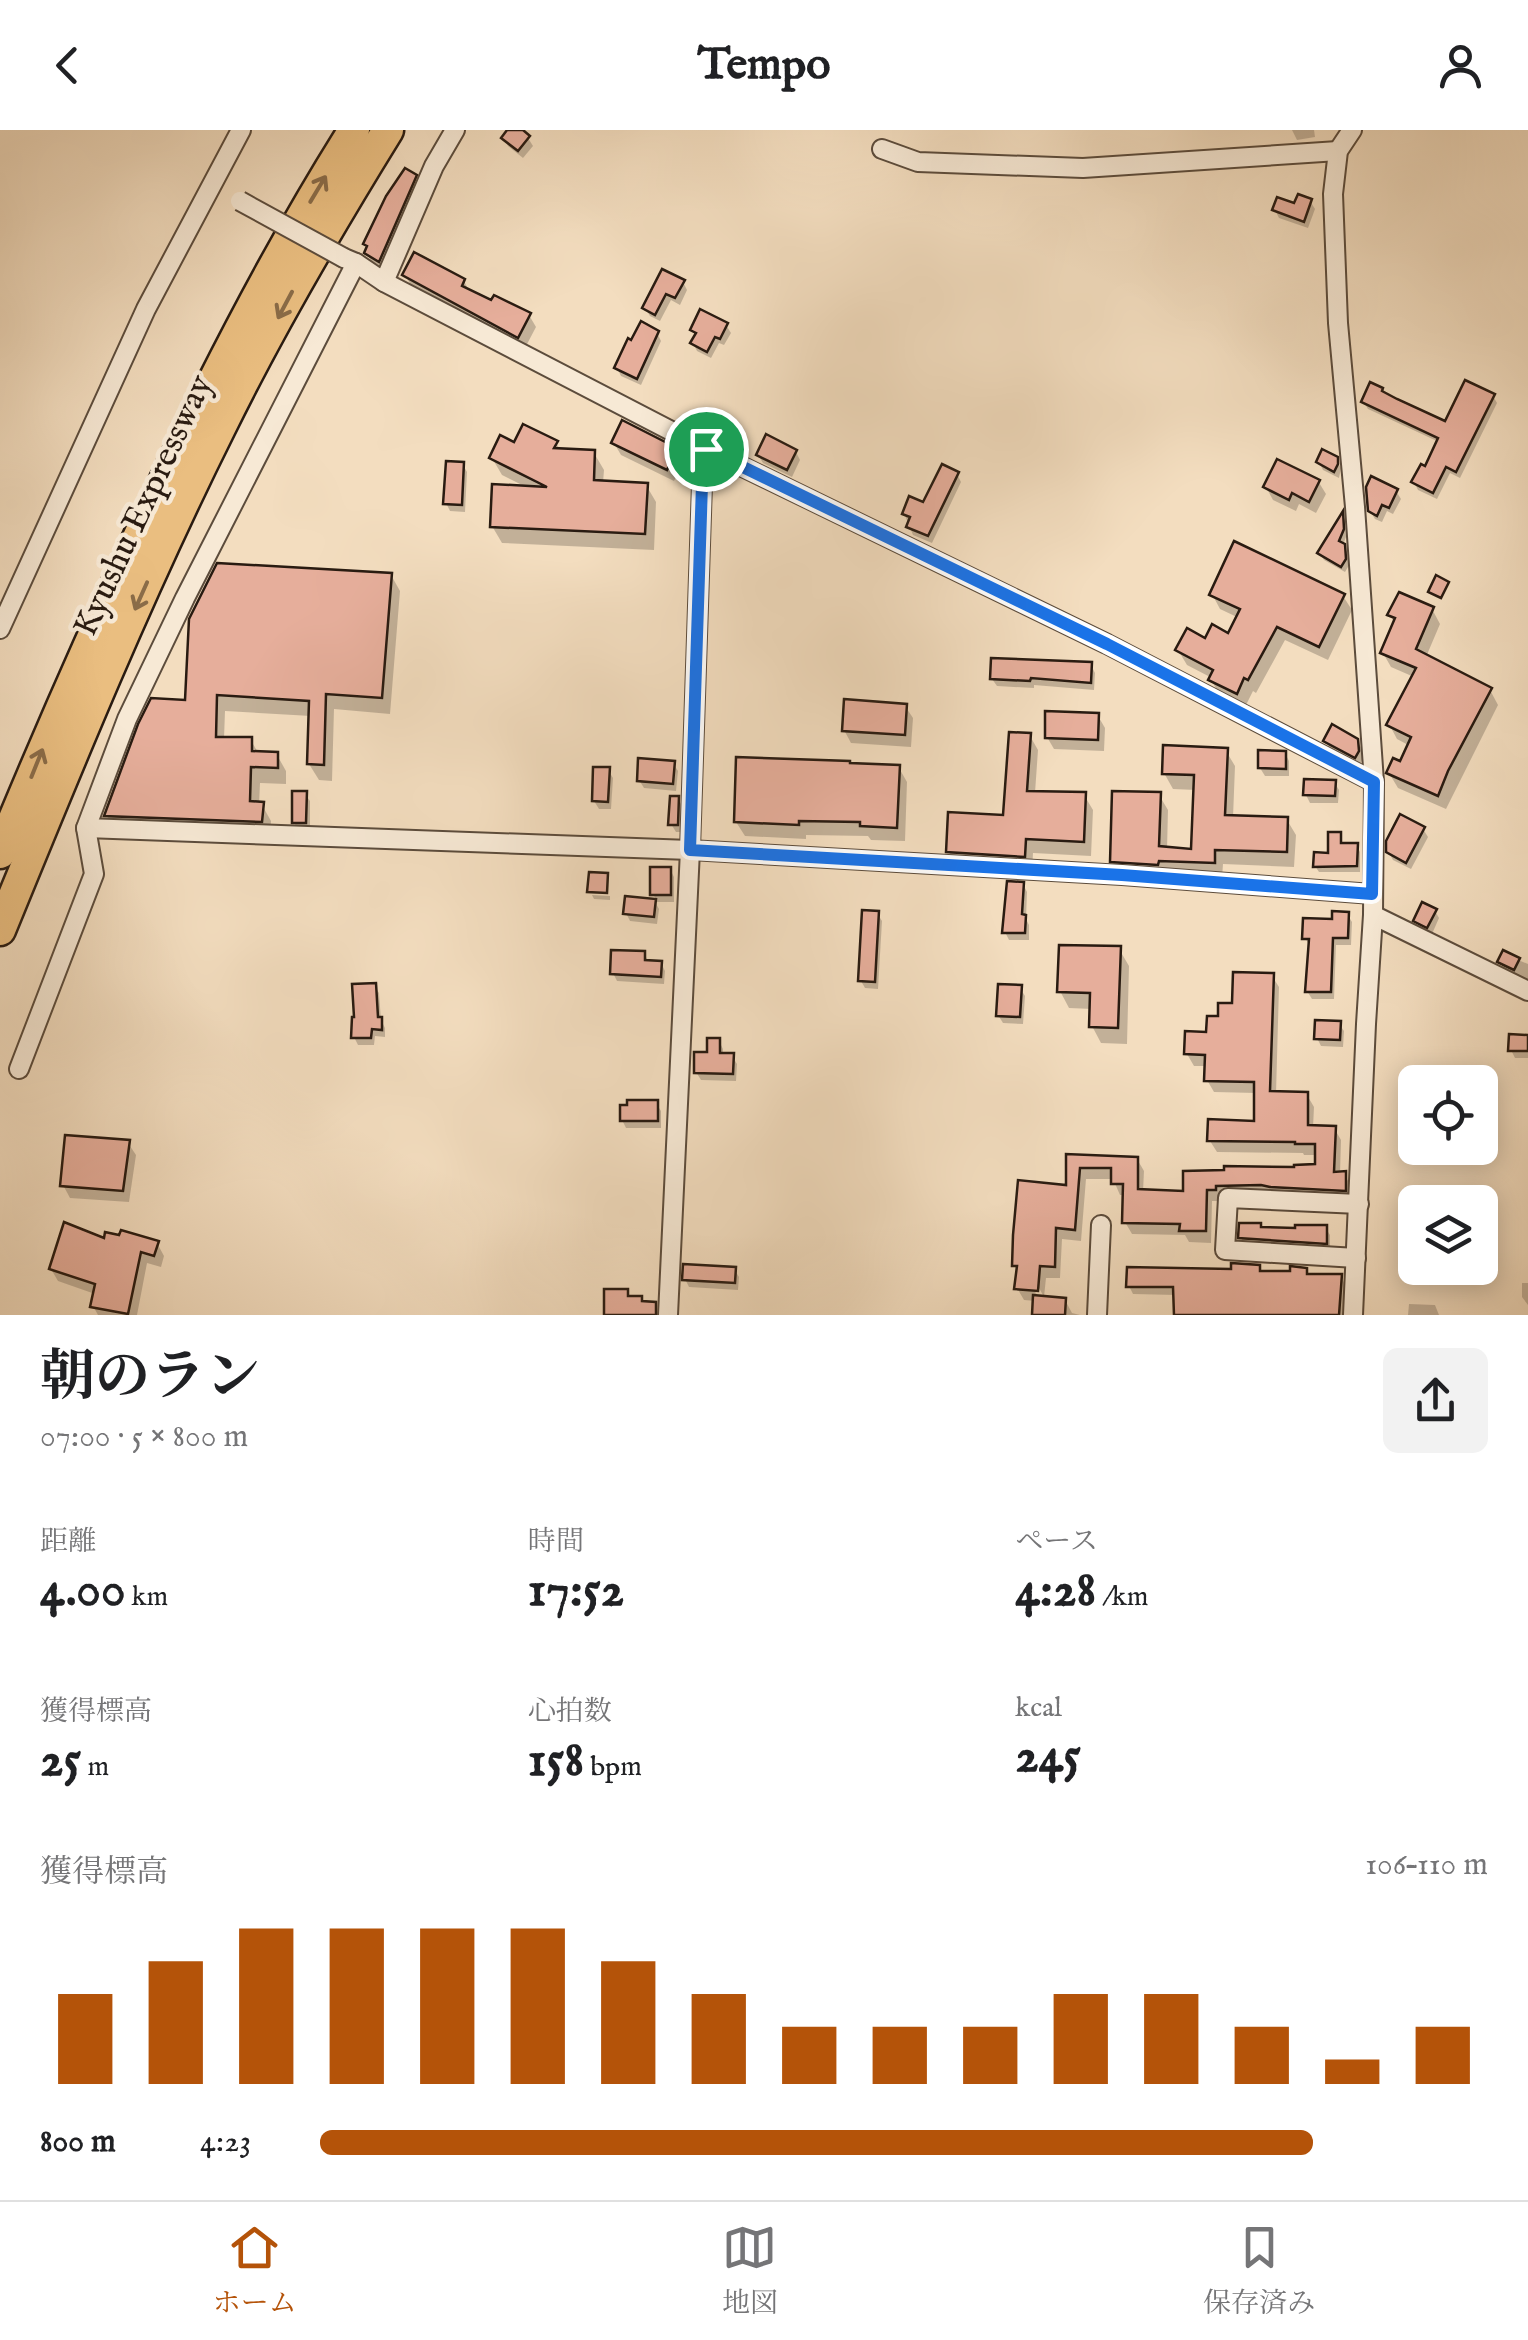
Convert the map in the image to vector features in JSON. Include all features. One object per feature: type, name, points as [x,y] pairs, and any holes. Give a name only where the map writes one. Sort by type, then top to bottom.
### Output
[{"type":"highway","name":"Kyushu Expressway","points":[[0,853],[42,749],[194,418],[278,257],[354,130]]},
{"type":"highway","name":"Kyushu Expressway","points":[[0,930],[140,598],[220,427],[304,269],[388,130]]},
{"type":"street","points":[[0,629],[146,310],[241,130]]},
{"type":"street","points":[[384,282],[434,166],[455,130]]},
{"type":"street","points":[[1352,130],[1338,151],[1333,194],[1338,323],[1374,782],[1373,915],[1353,1315]]},
{"type":"street","points":[[882,149],[918,162],[1083,168],[1338,151]]},
{"type":"street","points":[[212,183],[384,282],[706,449],[1107,644],[1374,782]]},
{"type":"street","points":[[19,1069],[94,874],[86,828],[135,702],[350,261]]},
{"type":"street","points":[[668,1315],[706,449]]},
{"type":"street","points":[[86,828],[690,850],[1372,894]]},
{"type":"street","points":[[1373,915],[1528,991]]},
{"type":"street","points":[[1356,1258],[1225,1250],[1228,1198],[1359,1204]]},
{"type":"street","points":[[1096,1315],[1101,1225]]},
{"type":"building","points":[[507,130],[523,130],[530,136],[518,151],[501,138]]},
{"type":"building","points":[[405,168],[417,175],[379,262],[364,253],[367,246],[363,244],[386,196]]},
{"type":"building","points":[[1298,194],[1312,199],[1304,222],[1272,210],[1277,197],[1294,203]]},
{"type":"building","points":[[414,252],[465,279],[462,286],[491,300],[494,295],[531,313],[518,338],[402,275]]},
{"type":"building","points":[[662,269],[685,280],[675,298],[666,294],[655,315],[642,308]]},
{"type":"building","points":[[700,309],[728,323],[707,352],[690,343],[696,333],[690,330]]},
{"type":"building","points":[[641,321],[659,331],[637,379],[614,368]]},
{"type":"building","points":[[1465,380],[1495,394],[1456,472],[1446,467],[1433,493],[1411,482],[1421,464],[1425,466],[1438,438],[1361,402],[1370,382],[1445,421]]},
{"type":"building","points":[[622,420],[677,448],[667,470],[611,443]]},
{"type":"building","points":[[523,424],[558,441],[554,448],[595,450],[594,480],[648,483],[645,534],[490,527],[492,484],[547,487],[489,458],[500,435],[514,442]]},
{"type":"building","points":[[766,434],[797,450],[787,470],[756,455]]},
{"type":"building","points":[[1322,449],[1338,457],[1334,472],[1316,462]]},
{"type":"building","points":[[1277,459],[1320,480],[1309,502],[1292,493],[1289,500],[1263,487]]},
{"type":"building","points":[[446,461],[464,462],[462,505],[443,504]]},
{"type":"building","points":[[942,464],[959,472],[928,536],[906,527],[910,517],[902,514],[909,496],[923,502]]},
{"type":"building","points":[[1371,476],[1398,489],[1389,508],[1382,505],[1377,516],[1368,511],[1366,487]]},
{"type":"building","points":[[1343,511],[1344,529],[1339,541],[1345,544],[1346,559],[1341,567],[1317,553]]},
{"type":"building","points":[[1234,541],[1345,594],[1319,647],[1277,627],[1237,694],[1208,680],[1213,670],[1175,650],[1187,628],[1205,638],[1212,624],[1228,633],[1240,609],[1209,595]]},
{"type":"building","points":[[217,563],[392,573],[382,698],[326,694],[324,765],[307,764],[309,701],[217,695],[216,737],[252,737],[252,751],[278,752],[278,768],[251,767],[250,801],[264,802],[262,822],[104,816],[151,698],[185,700],[189,619]]},
{"type":"building","points":[[1436,575],[1449,582],[1441,598],[1428,592]]},
{"type":"building","points":[[1399,592],[1434,607],[1416,649],[1492,688],[1438,796],[1386,773],[1393,758],[1400,761],[1411,737],[1386,725],[1416,668],[1380,653],[1395,618],[1387,615]]},
{"type":"building","points":[[991,658],[1092,662],[1091,683],[990,679]]},
{"type":"building","points":[[844,699],[907,704],[905,735],[842,731]]},
{"type":"building","points":[[1045,711],[1099,713],[1098,740],[1045,738]]},
{"type":"building","points":[[1332,724],[1358,739],[1355,758],[1323,741]]},
{"type":"building","points":[[1009,732],[1031,733],[1027,791],[1086,792],[1084,842],[1026,839],[1025,857],[946,852],[948,812],[1003,815]]},
{"type":"building","points":[[1163,745],[1228,748],[1225,815],[1288,817],[1287,852],[1215,850],[1215,863],[1110,862],[1112,791],[1161,792],[1159,846],[1191,849],[1194,775],[1162,774]]},
{"type":"building","points":[[1258,750],[1286,751],[1286,769],[1258,768]]},
{"type":"building","points":[[736,757],[900,765],[897,828],[860,826],[860,822],[734,822]]},
{"type":"building","points":[[638,758],[675,761],[673,784],[637,781]]},
{"type":"building","points":[[593,767],[610,767],[608,802],[592,801]]},
{"type":"building","points":[[1304,779],[1336,780],[1335,796],[1303,795]]},
{"type":"building","points":[[292,791],[307,791],[306,823],[292,823]]},
{"type":"building","points":[[670,796],[679,796],[678,825],[668,825]]},
{"type":"building","points":[[1400,814],[1425,827],[1406,863],[1386,852],[1386,841]]},
{"type":"building","points":[[1328,832],[1341,832],[1341,843],[1358,843],[1357,866],[1313,867],[1314,852],[1328,853]]},
{"type":"building","points":[[650,867],[671,867],[671,895],[650,895]]},
{"type":"building","points":[[589,872],[608,873],[607,893],[587,892]]},
{"type":"building","points":[[1007,881],[1024,882],[1025,933],[1002,933]]},
{"type":"building","points":[[625,896],[656,899],[654,917],[623,914]]},
{"type":"building","points":[[1422,902],[1437,909],[1427,928],[1413,921]]},
{"type":"building","points":[[862,910],[879,911],[875,982],[858,981]]},
{"type":"building","points":[[1332,911],[1349,912],[1348,938],[1333,938],[1331,992],[1305,992],[1309,939],[1302,939],[1303,918],[1332,919]]},
{"type":"building","points":[[1059,945],[1121,946],[1118,1028],[1089,1027],[1090,993],[1057,992]]},
{"type":"building","points":[[611,950],[645,951],[645,960],[662,961],[661,977],[610,974]]},
{"type":"building","points":[[1503,950],[1520,958],[1514,970],[1497,962]]},
{"type":"building","points":[[1233,972],[1274,973],[1270,1091],[1308,1092],[1308,1125],[1336,1126],[1334,1172],[1346,1171],[1346,1191],[1216,1186],[1216,1190],[1207,1190],[1206,1231],[1179,1231],[1180,1224],[1122,1223],[1123,1184],[1111,1184],[1111,1168],[1080,1168],[1075,1230],[1056,1228],[1055,1267],[1040,1266],[1038,1291],[1014,1289],[1018,1180],[1066,1185],[1066,1154],[1138,1157],[1138,1189],[1183,1191],[1183,1171],[1315,1164],[1315,1144],[1207,1141],[1208,1119],[1254,1121],[1254,1082],[1204,1081],[1205,1055],[1184,1054],[1185,1031],[1206,1032],[1207,1016],[1218,1016],[1218,1003],[1232,1003]]},
{"type":"building","points":[[376,983],[382,1030],[372,1029],[371,1038],[351,1038],[352,984]]},
{"type":"building","points":[[998,984],[1022,985],[1020,1017],[996,1016]]},
{"type":"building","points":[[1315,1020],[1341,1021],[1340,1040],[1314,1039]]},
{"type":"building","points":[[1509,1034],[1528,1035],[1528,1051],[1508,1051]]},
{"type":"building","points":[[707,1038],[720,1038],[720,1053],[734,1053],[733,1074],[694,1073],[694,1052],[707,1052]]},
{"type":"building","points":[[627,1100],[658,1100],[658,1121],[620,1121],[620,1105],[627,1105]]},
{"type":"building","points":[[65,1135],[130,1140],[123,1191],[60,1186]]},
{"type":"building","points":[[64,1222],[104,1238],[105,1232],[119,1235],[121,1230],[159,1241],[154,1256],[141,1252],[128,1314],[90,1307],[95,1284],[49,1269]]},
{"type":"building","points":[[1239,1223],[1295,1228],[1327,1225],[1327,1244],[1238,1238]]},
{"type":"building","points":[[1231,1263],[1260,1265],[1260,1271],[1290,1271],[1290,1266],[1307,1268],[1307,1274],[1342,1274],[1339,1315],[1174,1315],[1173,1287],[1126,1287],[1127,1267],[1231,1269]]},
{"type":"building","points":[[683,1264],[736,1267],[735,1283],[682,1280]]},
{"type":"building","points":[[604,1289],[628,1289],[628,1296],[656,1302],[656,1315],[604,1315]]},
{"type":"building","points":[[1033,1295],[1066,1298],[1065,1315],[1032,1315]]},
{"type":"route","points":[[706,449],[1107,644],[1374,782],[1372,894],[690,850],[706,449]]}]
